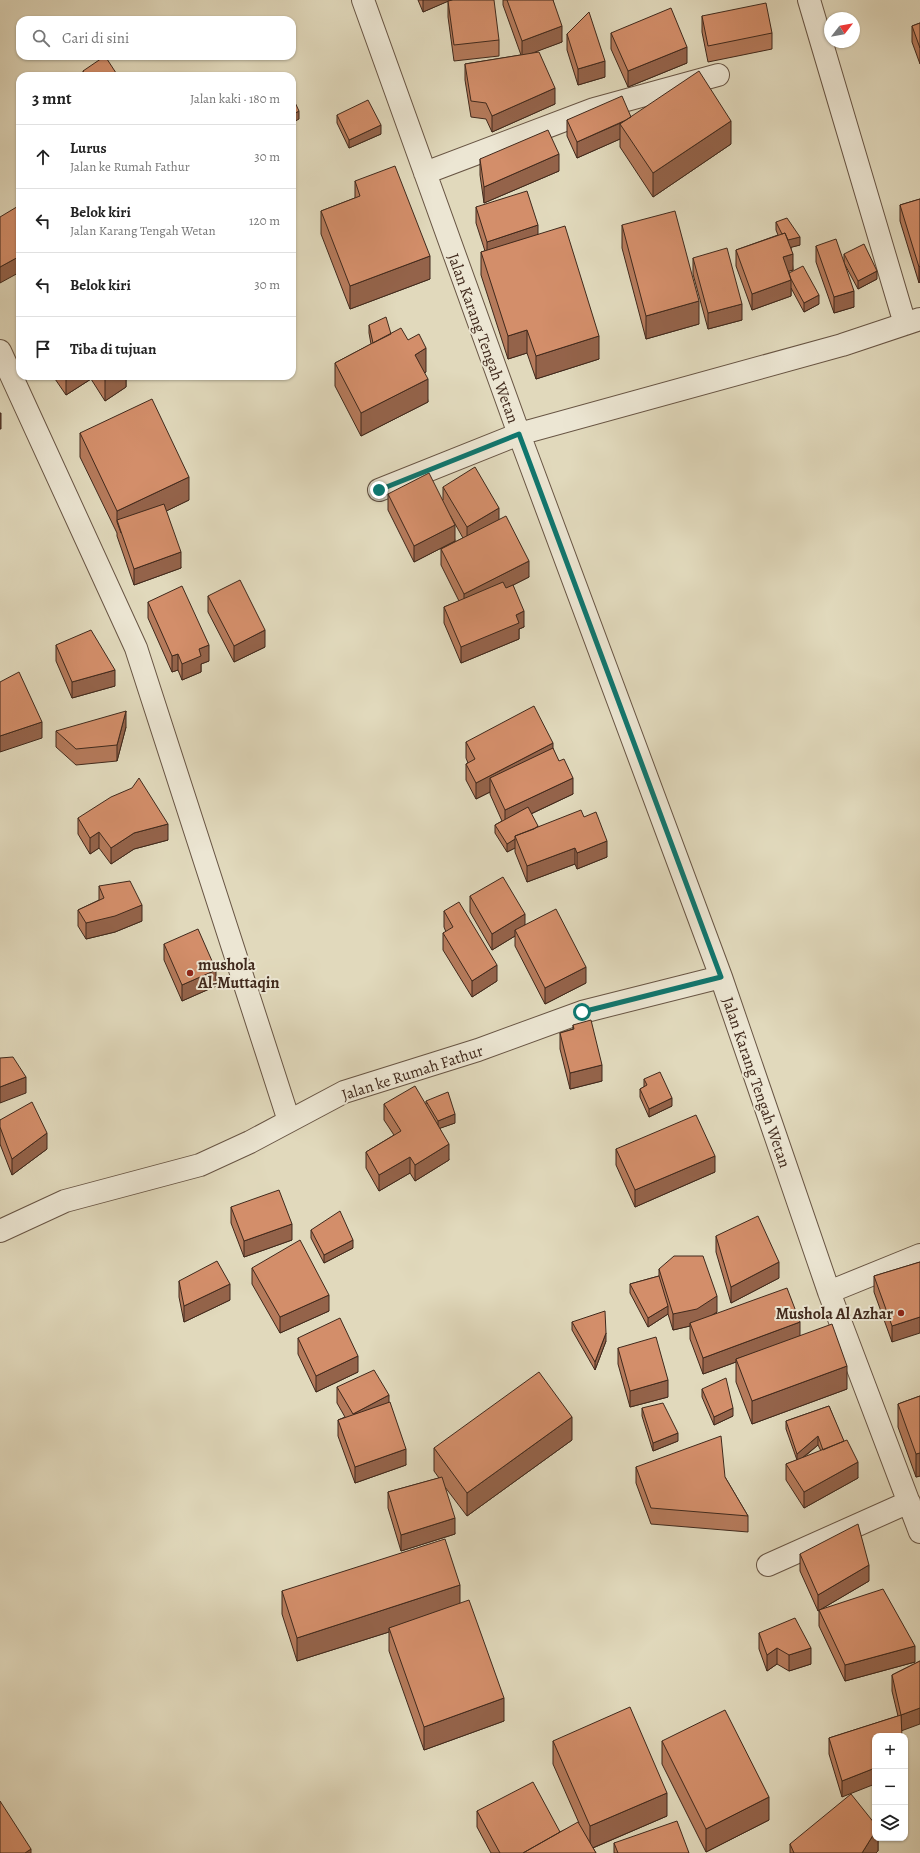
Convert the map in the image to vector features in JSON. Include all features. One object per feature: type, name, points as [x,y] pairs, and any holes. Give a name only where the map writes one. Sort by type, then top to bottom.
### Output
[{"type":"street","name":"Jalan Karang Tengah Wetan","points":[[362,0],[519,434],[721,977],[829,1292],[920,1532]]},
{"type":"street","points":[[379,490],[519,434],[842,345],[913,322],[809,0]]},
{"type":"street","points":[[425,173],[594,109],[718,75]]},
{"type":"street","points":[[0,351],[136,648],[289,1121]]},
{"type":"street","name":"Jalan ke Rumah Fathur","points":[[0,1231],[65,1201],[200,1165],[250,1142],[344,1092],[478,1050],[582,1012],[721,977]]},
{"type":"street","points":[[829,1292],[920,1255]]},
{"type":"street","points":[[768,1565],[909,1502]]},
{"type":"building","points":[[494,0],[499,40],[454,45],[448,1]]},
{"type":"building","points":[[507,0],[553,0],[562,26],[522,41]]},
{"type":"building","points":[[766,3],[772,33],[708,46],[702,16]]},
{"type":"building","points":[[671,8],[687,47],[628,71],[611,33]]},
{"type":"building","points":[[589,12],[605,61],[578,69],[567,34]]},
{"type":"building","points":[[920,23],[920,48],[912,26]]},
{"type":"building","points":[[539,52],[555,88],[492,116],[486,103],[471,101],[465,64]]},
{"type":"building","points":[[99,60],[108,60],[115,72],[84,72]]},
{"type":"building","points":[[699,71],[731,121],[653,173],[620,124]]},
{"type":"building","points":[[622,96],[631,117],[577,142],[567,120]]},
{"type":"building","points":[[368,100],[381,125],[349,140],[337,115]]},
{"type":"building","points":[[296,105],[299,111],[296,113]]},
{"type":"building","points":[[548,130],[559,154],[484,187],[480,159]]},
{"type":"building","points":[[395,166],[430,256],[350,286],[321,211],[360,196],[355,181]]},
{"type":"building","points":[[527,191],[538,225],[487,242],[476,207]]},
{"type":"building","points":[[920,199],[920,266],[919,267],[900,205]]},
{"type":"building","points":[[16,207],[16,258],[0,267],[0,217]]},
{"type":"building","points":[[675,211],[699,301],[646,316],[622,225]]},
{"type":"building","points":[[787,218],[800,237],[788,240],[785,233],[782,234],[776,222]]},
{"type":"building","points":[[565,226],[599,336],[536,356],[527,330],[508,336],[481,252]]},
{"type":"building","points":[[785,233],[793,254],[783,257],[791,280],[752,294],[736,250]]},
{"type":"building","points":[[836,239],[854,291],[834,297],[816,246]]},
{"type":"building","points":[[864,244],[877,271],[858,281],[844,254]]},
{"type":"building","points":[[727,248],[742,304],[708,313],[693,258]]},
{"type":"building","points":[[803,266],[819,295],[804,303],[789,273]]},
{"type":"building","points":[[386,317],[391,334],[373,343],[369,325]]},
{"type":"building","points":[[401,328],[408,340],[419,334],[426,348],[415,355],[428,379],[361,413],[335,363]]},
{"type":"building","points":[[152,399],[189,477],[117,511],[80,433]]},
{"type":"building","points":[[475,467],[499,508],[467,527],[443,487]]},
{"type":"building","points":[[429,473],[455,525],[414,546],[388,494]]},
{"type":"building","points":[[164,504],[181,552],[134,569],[117,520]]},
{"type":"building","points":[[506,516],[529,561],[464,594],[441,549]]},
{"type":"building","points":[[240,580],[265,630],[234,646],[208,596]]},
{"type":"building","points":[[503,582],[506,588],[513,585],[524,611],[516,615],[519,623],[461,647],[444,607]]},
{"type":"building","points":[[182,586],[209,645],[199,649],[201,656],[182,664],[178,654],[172,656],[148,602]]},
{"type":"building","points":[[91,630],[115,670],[72,682],[56,645]]},
{"type":"building","points":[[19,672],[42,722],[0,736],[0,682]]},
{"type":"building","points":[[534,706],[553,743],[476,783],[466,764],[475,759],[466,742]]},
{"type":"building","points":[[126,711],[117,745],[76,749],[56,731]]},
{"type":"building","points":[[553,748],[559,761],[564,759],[573,778],[505,810],[490,778]]},
{"type":"building","points":[[139,778],[168,824],[134,833],[111,848],[99,832],[90,838],[78,818],[111,797],[132,788]]},
{"type":"building","points":[[528,807],[538,826],[515,836],[515,839],[507,844],[495,825]]},
{"type":"building","points":[[581,810],[584,817],[596,812],[607,841],[577,853],[575,848],[527,866],[515,836]]},
{"type":"building","points":[[503,877],[525,914],[492,934],[470,896]]},
{"type":"building","points":[[130,881],[142,905],[115,916],[86,923],[78,910],[104,898],[99,886]]},
{"type":"building","points":[[459,902],[497,965],[472,981],[443,933],[453,927],[444,911]]},
{"type":"building","points":[[556,909],[586,967],[545,988],[515,930]]},
{"type":"building","points":[[198,929],[216,970],[182,985],[164,944]]},
{"type":"building","points":[[591,1020],[602,1065],[570,1073],[560,1033],[574,1029],[573,1025]]},
{"type":"building","points":[[13,1057],[26,1077],[0,1087],[0,1058]]},
{"type":"building","points":[[660,1072],[672,1098],[649,1109],[640,1089],[647,1085],[644,1079]]},
{"type":"building","points":[[415,1086],[449,1144],[415,1165],[410,1157],[379,1175],[366,1152],[401,1131],[384,1104]]},
{"type":"building","points":[[448,1092],[455,1114],[438,1121],[426,1101]]},
{"type":"building","points":[[32,1102],[47,1133],[12,1159],[0,1127],[0,1120]]},
{"type":"building","points":[[696,1115],[715,1156],[635,1190],[616,1149]]},
{"type":"building","points":[[279,1190],[292,1224],[244,1241],[231,1207]]},
{"type":"building","points":[[340,1211],[353,1240],[324,1255],[311,1230]]},
{"type":"building","points":[[758,1216],[779,1262],[731,1287],[716,1236]]},
{"type":"building","points":[[300,1240],[329,1295],[280,1317],[252,1268]]},
{"type":"building","points":[[674,1256],[703,1256],[717,1296],[697,1309],[673,1314],[659,1269]]},
{"type":"building","points":[[217,1261],[230,1284],[184,1306],[179,1281]]},
{"type":"building","name":"Mushola Al Azhar","points":[[920,1262],[920,1317],[892,1326],[874,1276]]},
{"type":"building","points":[[659,1276],[668,1306],[648,1318],[630,1284]]},
{"type":"building","points":[[787,1288],[800,1322],[703,1358],[690,1323]]},
{"type":"building","points":[[605,1311],[606,1333],[595,1362],[572,1322]]},
{"type":"building","points":[[340,1318],[358,1356],[316,1376],[298,1338]]},
{"type":"building","points":[[832,1324],[847,1366],[752,1401],[736,1359]]},
{"type":"building","points":[[656,1337],[668,1380],[630,1391],[618,1348]]},
{"type":"building","points":[[374,1370],[389,1395],[353,1414],[337,1387]]},
{"type":"building","points":[[539,1372],[572,1417],[467,1493],[434,1448]]},
{"type":"building","points":[[726,1378],[733,1408],[714,1417],[702,1389]]},
{"type":"building","points":[[920,1396],[920,1453],[916,1454],[898,1404]]},
{"type":"building","points":[[390,1402],[406,1449],[355,1467],[338,1420]]},
{"type":"building","points":[[663,1403],[678,1433],[653,1443],[642,1408]]},
{"type":"building","points":[[829,1406],[844,1441],[823,1450],[818,1436],[797,1454],[786,1421]]},
{"type":"building","points":[[721,1436],[725,1477],[748,1516],[651,1508],[636,1467]]},
{"type":"building","points":[[847,1440],[858,1462],[804,1492],[786,1464]]},
{"type":"building","points":[[442,1477],[455,1518],[401,1535],[388,1492]]},
{"type":"building","points":[[858,1524],[869,1565],[818,1595],[800,1554]]},
{"type":"building","points":[[445,1539],[460,1585],[297,1638],[282,1591]]},
{"type":"building","points":[[883,1589],[915,1646],[845,1665],[819,1610]]},
{"type":"building","points":[[469,1600],[504,1698],[424,1727],[389,1628]]},
{"type":"building","points":[[795,1618],[811,1648],[789,1655],[777,1648],[767,1655],[759,1633]]},
{"type":"building","points":[[920,1661],[920,1708],[901,1715],[892,1675]]},
{"type":"building","points":[[630,1707],[667,1793],[590,1826],[553,1741]]},
{"type":"building","points":[[725,1710],[769,1797],[706,1829],[662,1741]]},
{"type":"building","points":[[901,1715],[902,1733],[872,1733],[872,1769],[842,1781],[829,1738]]},
{"type":"building","points":[[533,1782],[560,1832],[523,1853],[500,1853],[477,1811]]},
{"type":"building","points":[[851,1794],[872,1820],[872,1837],[862,1853],[794,1853],[790,1844]]},
{"type":"building","points":[[0,1801],[31,1849],[25,1853],[0,1853]]},
{"type":"building","points":[[677,1821],[689,1853],[618,1853],[614,1843]]},
{"type":"building","points":[[578,1822],[596,1853],[523,1853]]},
{"type":"place","name":"mushola Al-Muttaqin","points":[[190,973]]},
{"type":"place","name":"Mushola Al Azhar","points":[[901,1313]]},
{"type":"route","points":[[379,490],[519,434],[721,977],[582,1012]]}]
